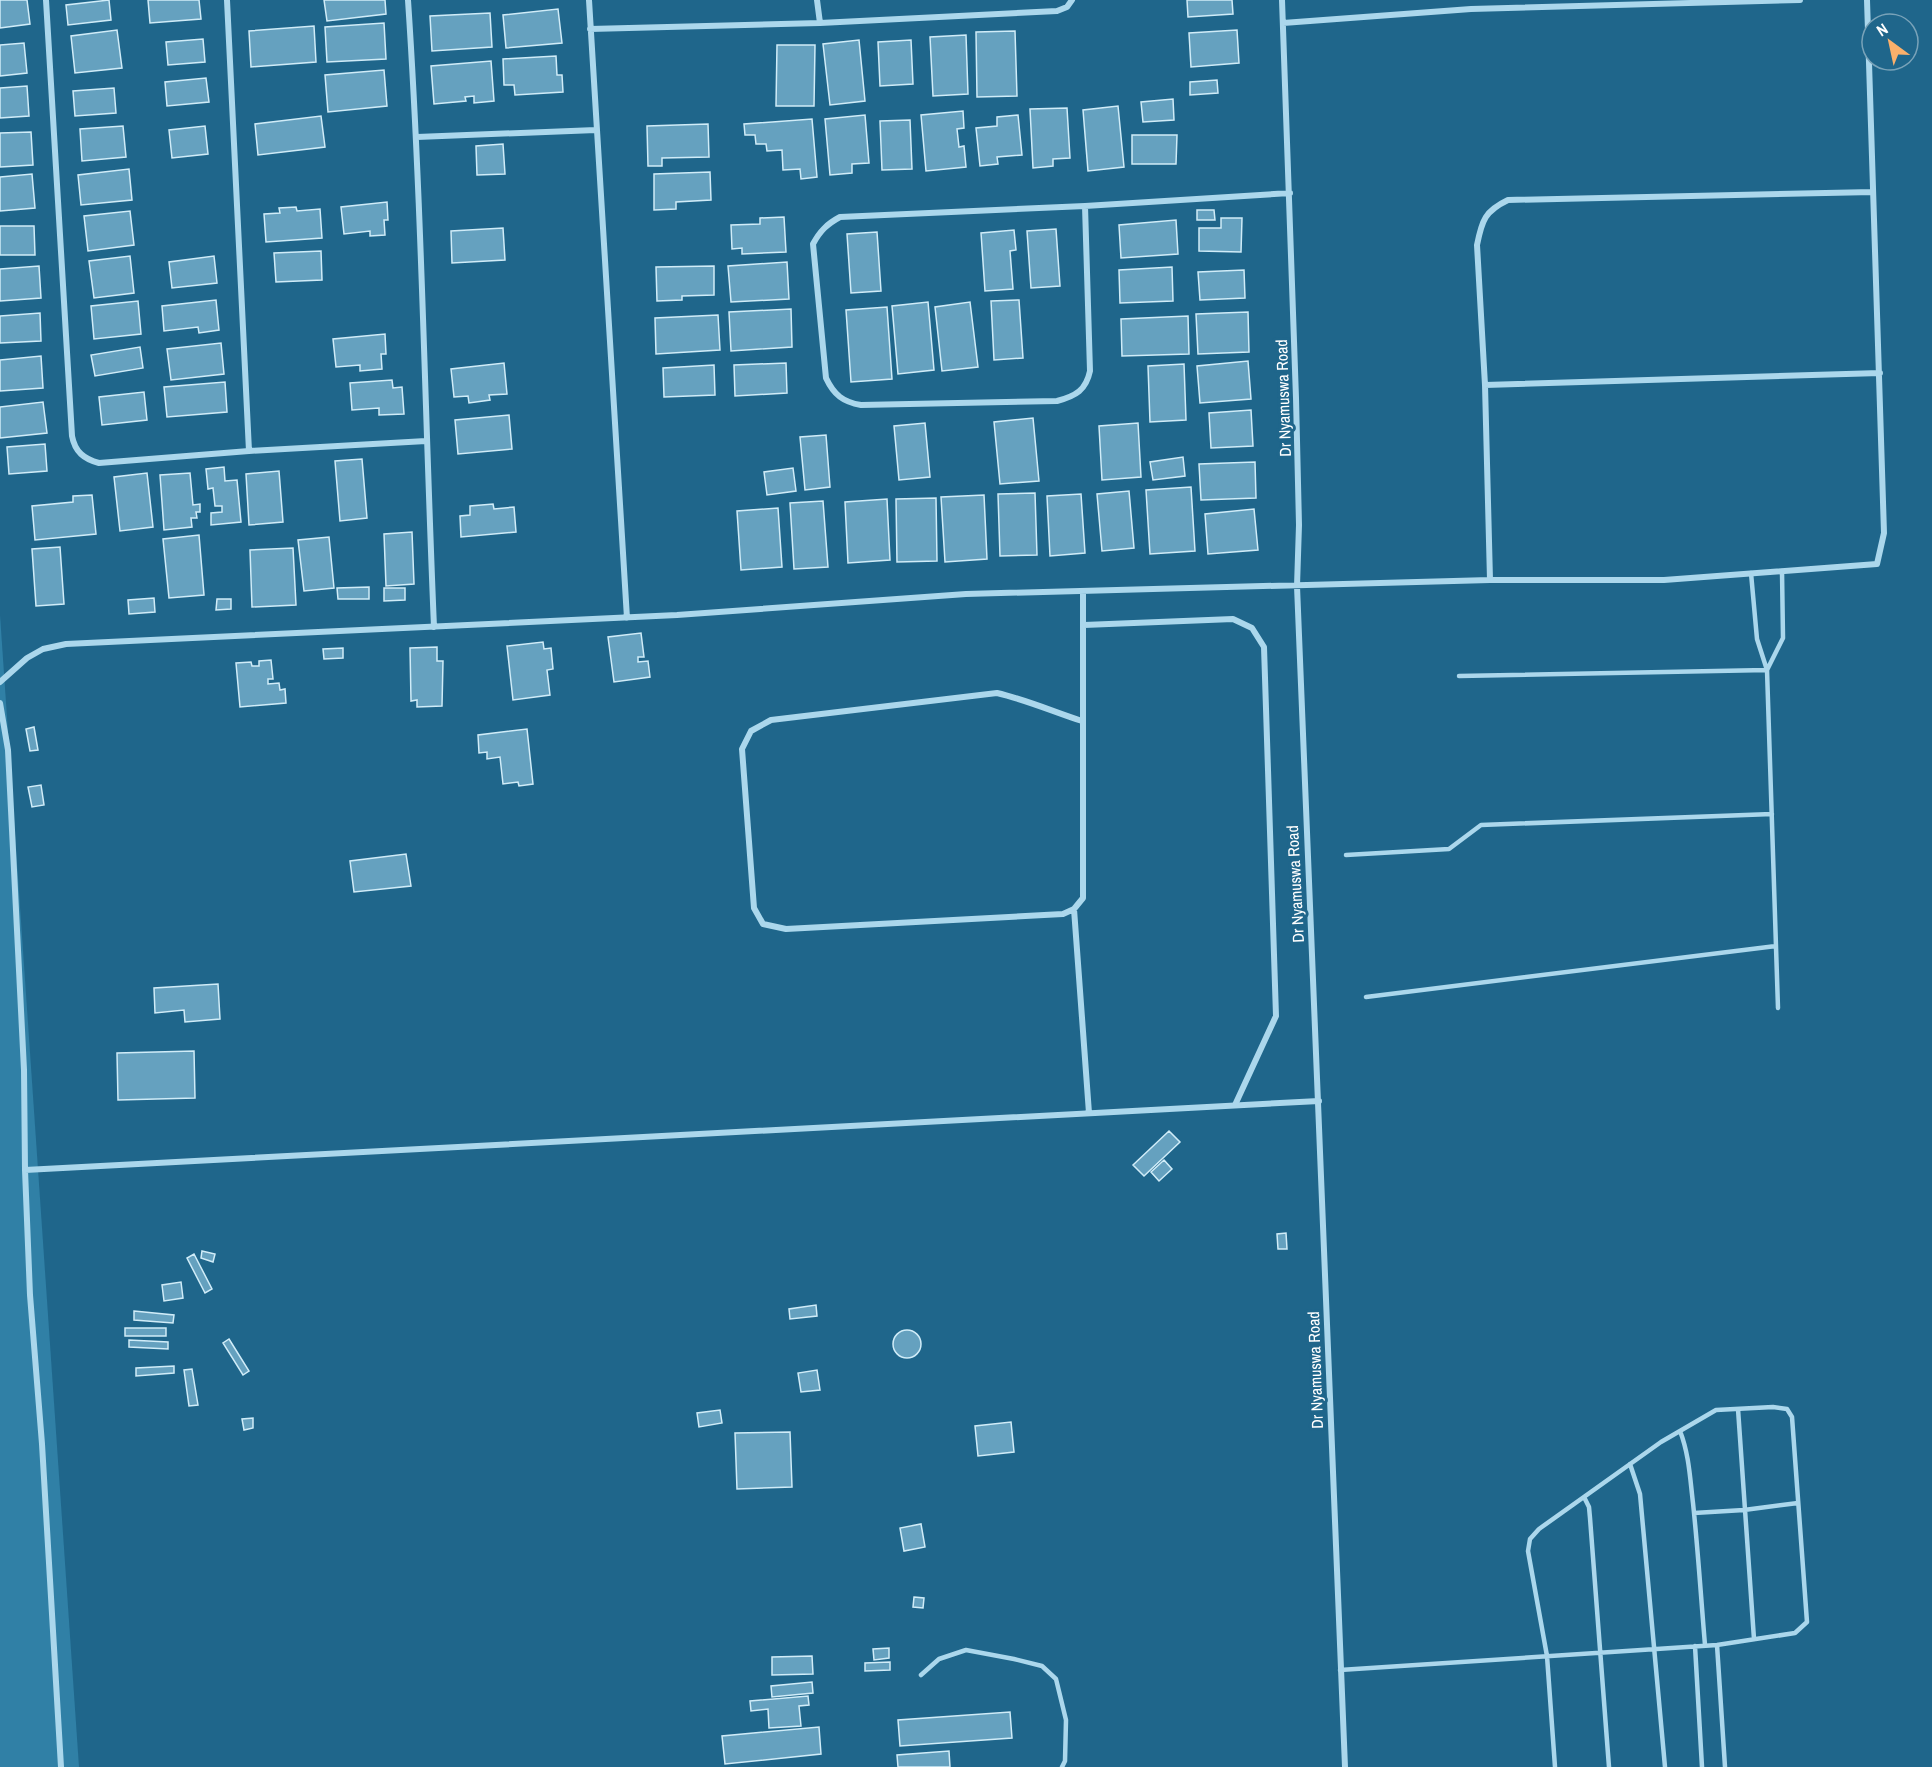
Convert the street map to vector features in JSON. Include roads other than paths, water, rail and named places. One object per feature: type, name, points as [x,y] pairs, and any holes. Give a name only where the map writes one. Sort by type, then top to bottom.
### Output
[{"type":"street","points":[[46,0],[74,447],[88,460],[99,463],[249,451],[426,441]]},
{"type":"street","points":[[227,0],[249,451]]},
{"type":"street","points":[[408,0],[417,137],[434,627]]},
{"type":"street","points":[[589,0],[627,618]]},
{"type":"street","points":[[818,0],[820,23]]},
{"type":"street","points":[[590,29],[820,23],[1057,11],[1067,7],[1072,0]]},
{"type":"street","name":"Dr Nyamuswa Road","points":[[1282,0],[1299,513],[1297,586],[1345,1767]]},
{"type":"street","points":[[1470,0],[1471,9]]},
{"type":"street","points":[[1283,23],[1471,9],[1800,0]]},
{"type":"street","points":[[0,682],[43,649],[66,644],[627,618],[966,594],[1490,580],[1664,580],[1877,564],[1884,532],[1867,0]]},
{"type":"street","points":[[417,137],[596,130]]},
{"type":"street","points":[[1490,580],[1485,385],[1477,245],[1481,224],[1491,208],[1508,200],[1873,192]]},
{"type":"street","points":[[1085,206],[1090,371],[1088,384],[1079,393],[1057,401],[861,405],[840,398],[832,390],[826,378],[813,244],[820,231],[840,217],[1085,206],[1290,193]]},
{"type":"street","points":[[1485,385],[1880,373]]},
{"type":"street","points":[[1082,721],[1022,699],[997,693],[771,720],[751,730],[742,749],[754,908],[764,924],[786,928],[1063,914],[1074,909],[1083,898],[1083,591]]},
{"type":"street","points":[[1084,625],[1233,619],[1252,628],[1264,647],[1275,1016],[1235,1105]]},
{"type":"street","points":[[0,703],[8,750],[24,1070],[30,1294],[42,1444],[60,1767]]},
{"type":"street","points":[[1074,909],[1089,1113]]},
{"type":"street","points":[[25,1170],[1319,1101]]},
{"type":"lane","points":[[1767,670],[1783,638],[1782,571]]},
{"type":"lane","points":[[1751,573],[1757,639],[1767,670],[1778,1008]]},
{"type":"lane","points":[[1459,676],[1767,670]]},
{"type":"lane","points":[[1346,855],[1449,849],[1480,825],[1772,814]]},
{"type":"lane","points":[[1366,997],[1776,946]]},
{"type":"lane","points":[[1340,1670],[1547,1656],[1600,1652],[1705,1646],[1795,1633],[1807,1622],[1792,1417],[1787,1409],[1773,1407],[1716,1410],[1661,1442],[1539,1529],[1530,1539],[1528,1551],[1547,1656],[1555,1767]]},
{"type":"lane","points":[[1738,1409],[1754,1639]]},
{"type":"lane","points":[[1680,1431],[1686,1446],[1694,1513],[1705,1646]]},
{"type":"lane","points":[[1630,1464],[1640,1494],[1665,1767]]},
{"type":"lane","points":[[1584,1497],[1590,1518],[1609,1767]]},
{"type":"lane","points":[[1694,1513],[1798,1503]]},
{"type":"lane","points":[[1717,1645],[1725,1767]]},
{"type":"lane","points":[[1695,1646],[1702,1767]]},
{"type":"lane","points":[[921,1675],[939,1659],[966,1650],[1042,1666],[1056,1679],[1066,1720],[1065,1761],[1062,1767]]}]
